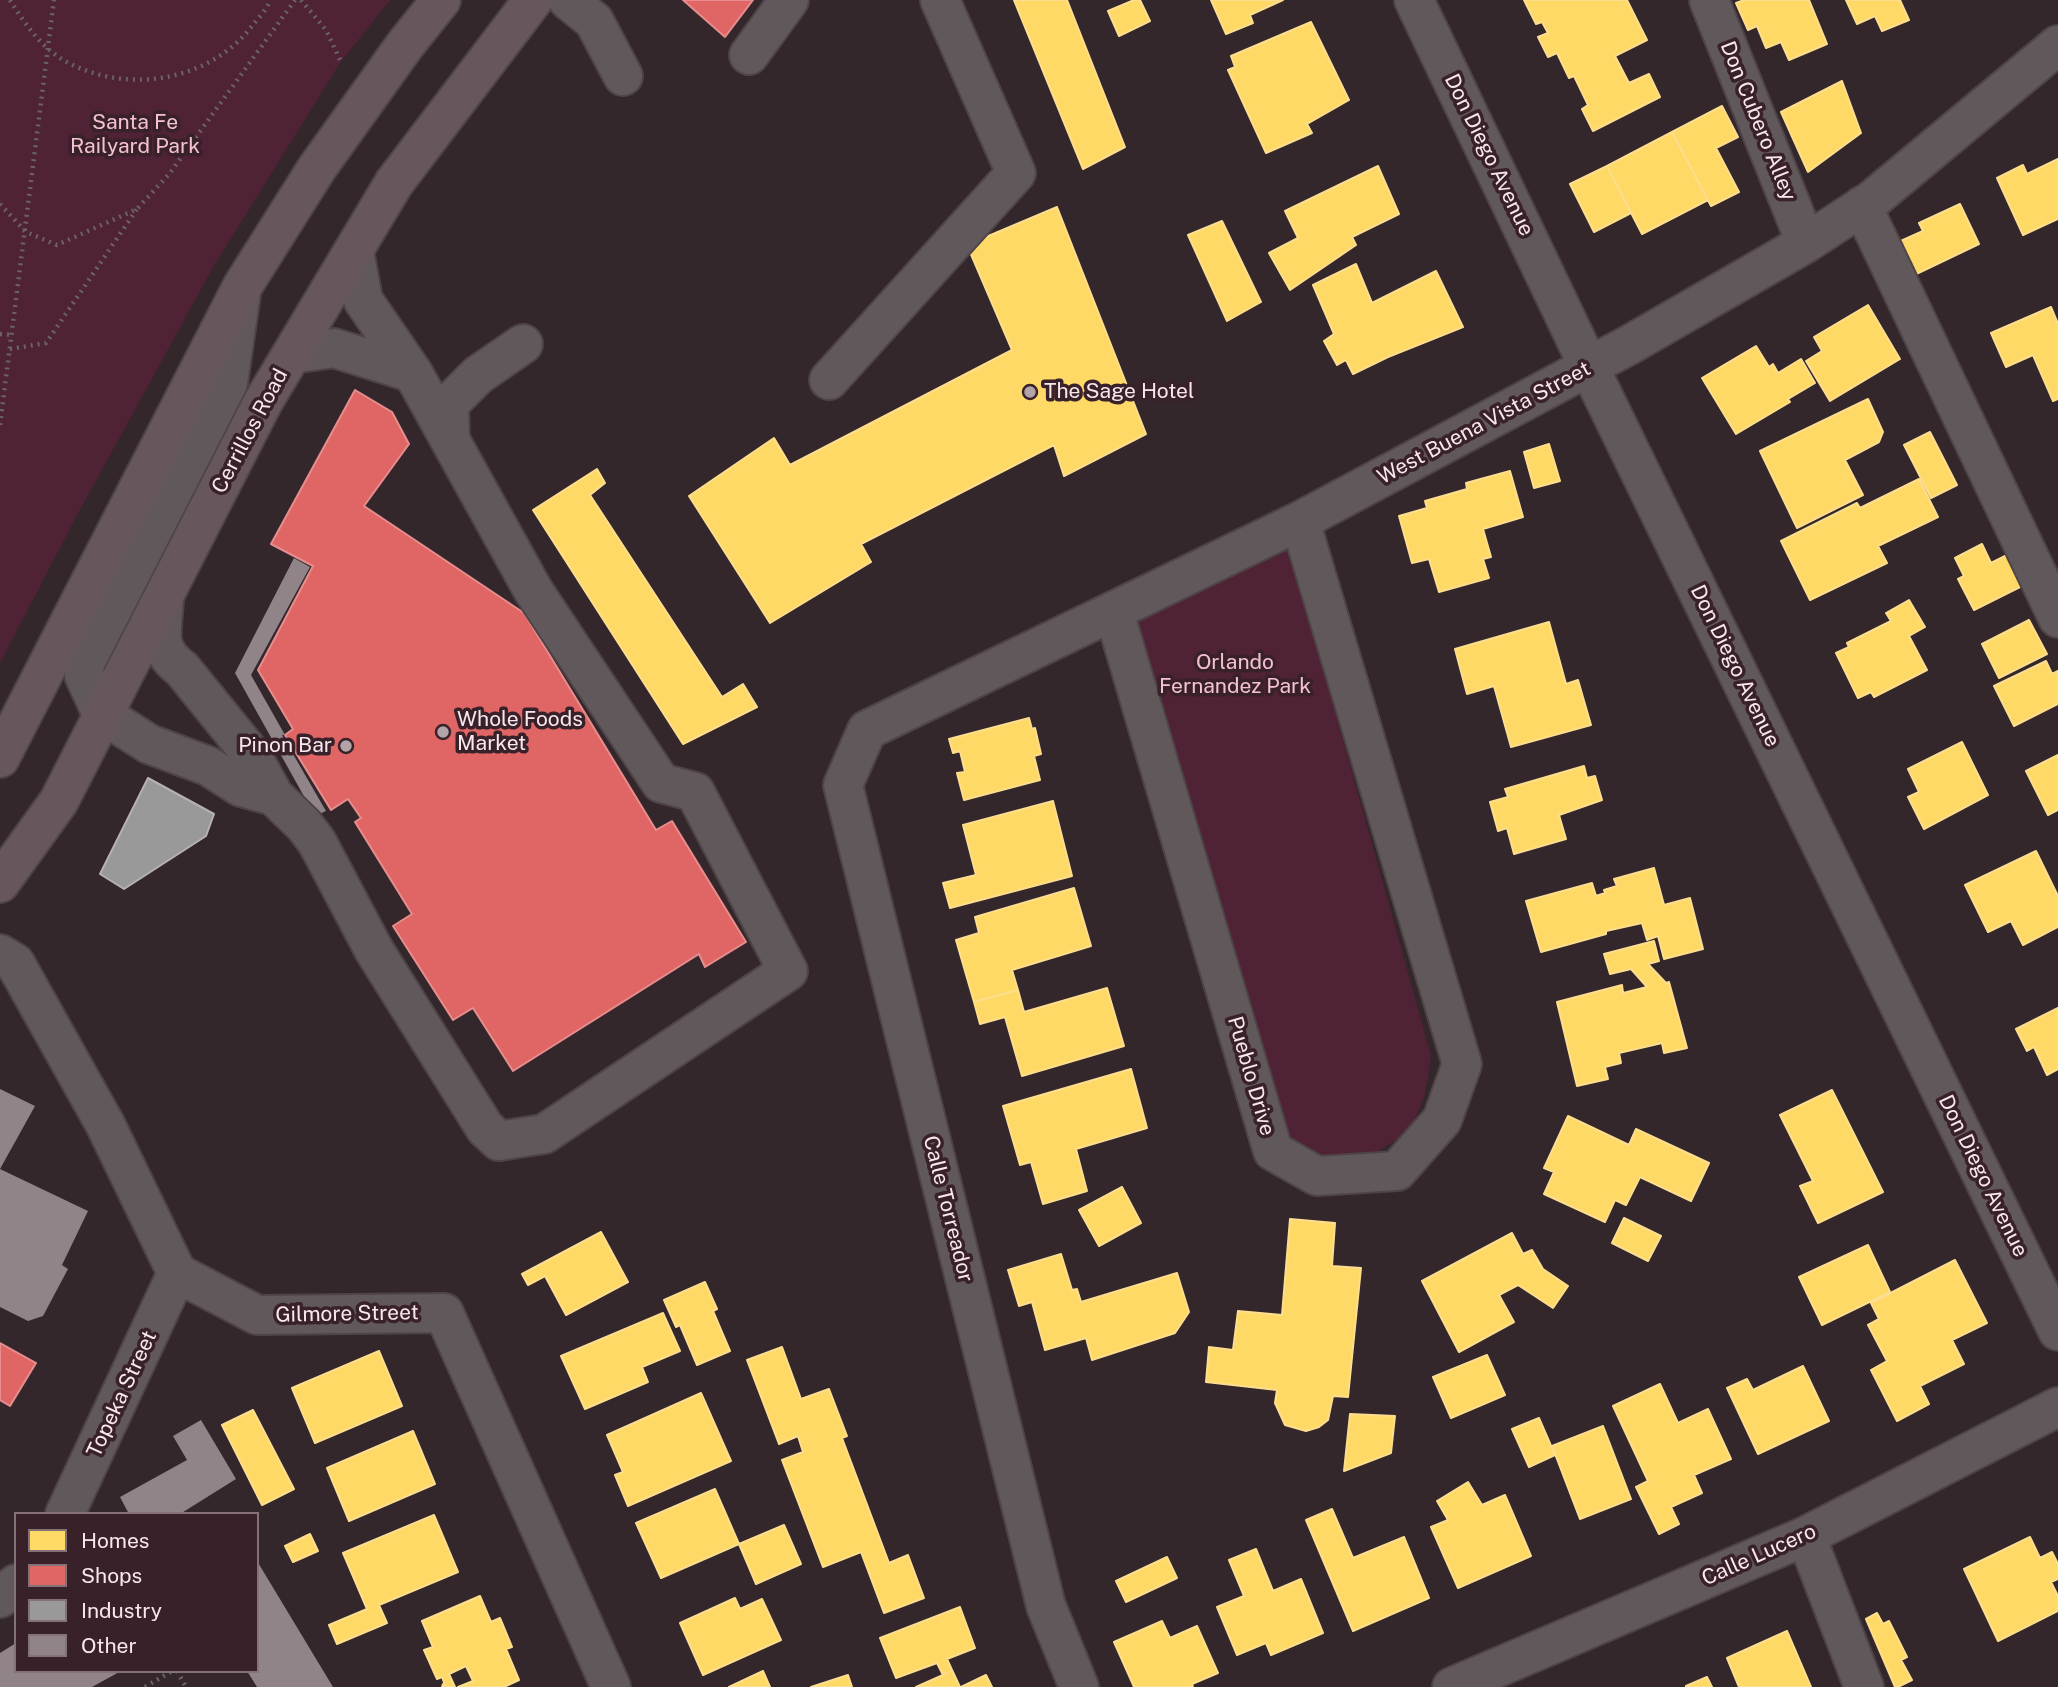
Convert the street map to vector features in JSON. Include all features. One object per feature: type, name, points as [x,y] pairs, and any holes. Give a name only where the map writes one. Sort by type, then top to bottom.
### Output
[{"type":"main road","points":[[0,758],[242,287],[317,168],[405,45],[441,0]]},
{"type":"main road","name":"Cerrillos Road","points":[[0,883],[59,801],[263,402],[394,183],[533,0]]},
{"type":"street","points":[[568,0],[594,20],[623,76]]},
{"type":"street","points":[[749,55],[789,0]]},
{"type":"street","points":[[830,380],[1016,173],[940,0]]},
{"type":"street","name":"Don Diego Avenue","points":[[1414,0],[1589,367],[2058,1331]]},
{"type":"street","name":"Don Cubero Alley","points":[[1709,0],[1806,243]]},
{"type":"street","name":"West Buena Vista Street","points":[[867,730],[1300,521],[1589,367],[1806,243],[1872,200],[2058,44]]},
{"type":"street","points":[[1862,206],[2058,618]]},
{"type":"street","points":[[164,598],[162,648],[251,754],[274,796],[304,825],[317,842],[374,950],[485,1128],[499,1141],[544,1134],[788,971],[695,792],[661,783],[533,590],[413,373],[363,300],[354,251]]},
{"type":"street","points":[[242,287],[228,383],[85,663],[84,675],[102,714],[149,744],[208,766],[241,787],[274,796]]},
{"type":"street","points":[[450,440],[449,404],[478,375],[523,344]]},
{"type":"street","points":[[292,354],[334,348],[413,373]]},
{"type":"street","name":"Pueblo Drive","points":[[1114,612],[1273,1151],[1317,1176],[1397,1171],[1442,1120],[1462,1065],[1300,521]]},
{"type":"street","name":"Calle Torreador","points":[[867,730],[844,785],[1046,1605],[1080,1687]]},
{"type":"street","points":[[0,954],[15,964],[99,1113],[177,1273]]},
{"type":"street","name":"Topeka Street","points":[[66,1512],[177,1273]]},
{"type":"street","name":"Gilmore Street","points":[[177,1273],[257,1315],[444,1312],[611,1687]]},
{"type":"street","name":"Calle Lucero","points":[[1452,1687],[1806,1536],[2058,1407]]},
{"type":"street","points":[[1806,1536],[1864,1687]]},
{"type":"street","points":[[0,1598],[14,1586]]},
{"type":"path","points":[[10,0],[30,33],[67,62],[110,78],[156,80],[201,68],[240,42],[270,0]]},
{"type":"path","points":[[0,425],[54,0]]},
{"type":"path","points":[[10,349],[46,343],[137,209],[170,173],[295,0]]},
{"type":"path","points":[[301,0],[326,30],[346,71]]},
{"type":"path","points":[[0,204],[26,232],[57,245],[137,209]]},
{"type":"path","points":[[0,334],[13,335]]},
{"type":"path","points":[[145,1687],[171,1673]]},
{"type":"green space","name":"Santa Fe Railyard Park","points":[[0,0],[390,0],[340,63],[212,269],[75,519],[0,663]]},
{"type":"green space","name":"Orlando Fernandez Park","points":[[1288,542],[1431,1056],[1425,1094],[1414,1122],[1398,1139],[1378,1151],[1329,1157],[1281,1141],[1127,619]]},
{"type":"building: Homes","points":[[1014,0],[1067,0],[1125,147],[1083,169]]},
{"type":"building: Homes","points":[[1140,0],[1150,21],[1119,36],[1108,11]]},
{"type":"building: Homes","points":[[1211,0],[1283,0],[1250,15],[1253,23],[1226,34]]},
{"type":"building: Homes","points":[[1524,0],[1627,0],[1647,40],[1615,56],[1629,83],[1649,74],[1660,97],[1593,131],[1582,109],[1588,105],[1574,76],[1569,78],[1557,53],[1548,57],[1538,37],[1548,33],[1542,22],[1536,24]]},
{"type":"building: Homes","points":[[1744,0],[1809,0],[1827,44],[1789,60],[1781,42],[1766,48],[1757,26],[1748,30],[1736,3]]},
{"type":"building: Homes","points":[[1846,0],[1900,0],[1909,20],[1882,31],[1875,16],[1857,24]]},
{"type":"building: Homes","points":[[1311,22],[1349,100],[1307,124],[1312,133],[1266,153],[1228,70],[1235,67],[1231,56]]},
{"type":"building: Homes","points":[[1842,81],[1861,133],[1808,172],[1781,112]]},
{"type":"building: Homes","points":[[1722,106],[1738,137],[1716,148],[1739,192],[1711,206],[1672,132]]},
{"type":"building: Homes","points":[[1672,132],[1708,200],[1642,234],[1607,166]]},
{"type":"building: Homes","points":[[2058,159],[2058,219],[2023,235],[1997,178],[2023,165],[2027,174]]},
{"type":"building: Homes","points":[[1378,166],[1399,214],[1352,237],[1356,245],[1290,290],[1269,253],[1298,238],[1285,211]]},
{"type":"building: Homes","points":[[1607,166],[1631,213],[1594,232],[1570,184]]},
{"type":"building: Homes","points":[[1960,204],[1979,244],[1910,277],[1894,244],[1923,231],[1919,223]]},
{"type":"building: Homes","name":"The Sage Hotel","points":[[1057,207],[1146,434],[1064,476],[1054,445],[861,544],[871,562],[770,623],[689,496],[774,438],[790,465],[1012,350],[967,245]]},
{"type":"building: Homes","points":[[1222,221],[1261,302],[1227,321],[1188,235]]},
{"type":"building: Homes","points":[[1356,264],[1372,303],[1436,271],[1463,327],[1353,374],[1346,360],[1337,365],[1324,341],[1334,334],[1313,285]]},
{"type":"building: Homes","points":[[1868,305],[1900,359],[1830,401],[1806,361],[1822,351],[1814,337]]},
{"type":"building: Homes","points":[[2051,307],[2058,324],[2058,399],[2053,401],[2033,355],[2006,367],[1991,333]]},
{"type":"building: Homes","points":[[1756,346],[1769,367],[1773,364],[1778,373],[1801,359],[1815,383],[1788,399],[1790,402],[1736,434],[1702,378]]},
{"type":"building: Homes","points":[[1868,399],[1883,432],[1879,442],[1845,460],[1863,495],[1797,528],[1760,451]]},
{"type":"building: Homes","points":[[1930,432],[1957,485],[1931,498],[1904,445]]},
{"type":"building: Homes","points":[[1549,444],[1560,481],[1534,488],[1524,452]]},
{"type":"building: Homes","points":[[597,469],[605,483],[590,495],[722,697],[743,684],[757,707],[683,744],[533,510]]},
{"type":"building: Homes","points":[[1510,471],[1523,517],[1483,529],[1491,557],[1483,559],[1489,578],[1439,592],[1429,559],[1412,563],[1399,516],[1427,508],[1425,501],[1467,489],[1466,483]]},
{"type":"building: Homes","points":[[1919,479],[1938,517],[1878,546],[1887,563],[1810,600],[1781,541],[1857,503],[1860,508]]},
{"type":"building: Homes","points":[[1982,544],[1991,563],[2009,554],[2024,585],[1974,610],[1958,579],[1964,576],[1955,558]]},
{"type":"building: Homes","points":[[1909,600],[1925,627],[1909,636],[1927,670],[1874,697],[1871,692],[1858,698],[1836,653],[1849,647],[1847,643],[1891,621],[1886,613]]},
{"type":"building: Homes","points":[[2029,620],[2047,654],[1999,678],[1982,644]]},
{"type":"building: Homes","points":[[1549,622],[1566,684],[1578,680],[1591,725],[1511,747],[1494,686],[1467,694],[1455,649]]},
{"type":"building: Homes","points":[[2046,661],[2052,674],[2058,671],[2058,704],[2014,726],[1994,686]]},
{"type":"building: Homes","points":[[1029,718],[1032,729],[1035,728],[1041,754],[1034,756],[1040,780],[964,800],[957,773],[965,772],[960,751],[953,753],[949,739]]},
{"type":"building: Homes","points":[[1962,742],[1988,795],[1924,829],[1908,797],[1919,792],[1908,769]]},
{"type":"building: Homes","points":[[2058,755],[2058,810],[2048,815],[2026,771]]},
{"type":"building: Homes","points":[[1584,766],[1587,778],[1595,776],[1602,800],[1559,815],[1566,839],[1514,854],[1507,828],[1498,831],[1490,802],[1508,797],[1505,789]]},
{"type":"building: Homes","points":[[1053,801],[1072,876],[950,908],[943,883],[976,875],[963,825]]},
{"type":"building: Homes","points":[[2036,851],[2058,896],[2058,927],[2023,945],[2011,921],[1988,932],[1965,885]]},
{"type":"building: Homes","points":[[1654,868],[1664,905],[1690,898],[1703,949],[1664,959],[1658,936],[1647,940],[1642,923],[1606,931],[1606,934],[1541,952],[1526,901],[1592,883],[1596,896],[1617,886],[1614,879]]},
{"type":"building: Homes","points":[[1074,888],[1091,946],[1012,970],[1018,990],[974,1002],[956,940],[979,933],[975,917]]},
{"type":"building: Homes","points":[[1654,941],[1659,961],[1648,964],[1666,983],[1669,982],[1687,1048],[1664,1053],[1662,1043],[1619,1053],[1621,1063],[1605,1067],[1608,1079],[1577,1086],[1557,1002],[1622,985],[1623,993],[1647,987],[1631,969],[1610,974],[1604,954]]},
{"type":"building: Homes","points":[[1107,988],[1124,1046],[1022,1076],[1005,1017],[980,1024],[974,1002],[1018,990],[1024,1012]]},
{"type":"building: Homes","points":[[2058,1008],[2058,1069],[2047,1075],[2034,1047],[2027,1051],[2016,1029]]},
{"type":"building: Homes","points":[[1131,1069],[1147,1128],[1076,1149],[1087,1191],[1043,1204],[1031,1162],[1020,1165],[1003,1106]]},
{"type":"building: Homes","points":[[1832,1090],[1883,1192],[1818,1223],[1800,1186],[1813,1181],[1780,1115]]},
{"type":"building: Homes","points":[[1568,1116],[1629,1145],[1636,1129],[1709,1163],[1691,1201],[1640,1177],[1626,1205],[1615,1200],[1605,1222],[1544,1194],[1554,1172],[1544,1168]]},
{"type":"building: Homes","points":[[1122,1187],[1141,1223],[1099,1246],[1079,1210]]},
{"type":"building: Homes","points":[[1624,1218],[1661,1236],[1648,1261],[1612,1243]]},
{"type":"building: Homes","points":[[1290,1219],[1335,1223],[1332,1266],[1361,1268],[1348,1397],[1333,1396],[1328,1420],[1319,1427],[1306,1431],[1285,1425],[1275,1403],[1277,1390],[1206,1382],[1209,1347],[1233,1350],[1238,1311],[1282,1315]]},
{"type":"building: Homes","points":[[601,1232],[628,1282],[566,1315],[545,1276],[528,1285],[522,1274]]},
{"type":"building: Homes","points":[[1512,1233],[1523,1254],[1532,1250],[1543,1269],[1568,1286],[1553,1308],[1518,1285],[1499,1295],[1514,1322],[1459,1352],[1422,1281]]},
{"type":"building: Homes","points":[[1868,1245],[1890,1292],[1822,1325],[1799,1277]]},
{"type":"building: Homes","points":[[1061,1254],[1072,1290],[1077,1289],[1081,1302],[1177,1273],[1189,1312],[1175,1333],[1092,1360],[1086,1338],[1045,1350],[1032,1302],[1019,1306],[1008,1270]]},
{"type":"building: Homes","points":[[1955,1260],[1987,1323],[1952,1340],[1964,1364],[1920,1386],[1929,1404],[1897,1421],[1871,1370],[1887,1361],[1868,1325],[1879,1319],[1871,1303]]},
{"type":"building: Homes","points":[[705,1282],[717,1309],[713,1311],[730,1351],[697,1365],[680,1325],[676,1327],[664,1300]]},
{"type":"building: Homes","points":[[663,1313],[680,1351],[642,1367],[648,1382],[585,1409],[561,1356]]},
{"type":"building: Homes","points":[[782,1347],[801,1399],[829,1389],[847,1436],[842,1438],[889,1563],[908,1555],[924,1598],[884,1613],[861,1552],[823,1567],[782,1460],[803,1452],[798,1436],[779,1444],[747,1360]]},
{"type":"building: Homes","points":[[379,1351],[402,1406],[315,1443],[292,1388]]},
{"type":"building: Homes","points":[[1487,1355],[1505,1395],[1451,1418],[1433,1377]]},
{"type":"building: Homes","points":[[1803,1366],[1829,1421],[1758,1454],[1727,1388],[1747,1379],[1753,1390]]},
{"type":"building: Homes","points":[[1660,1384],[1678,1423],[1708,1409],[1731,1459],[1694,1475],[1702,1493],[1671,1507],[1679,1524],[1659,1534],[1636,1487],[1648,1481],[1613,1406]]},
{"type":"building: Homes","points":[[701,1393],[731,1461],[628,1506],[615,1475],[623,1472],[607,1435]]},
{"type":"building: Homes","points":[[253,1410],[294,1489],[262,1505],[222,1425]]},
{"type":"building: Homes","points":[[1350,1414],[1395,1416],[1391,1453],[1344,1471]]},
{"type":"building: Homes","points":[[1539,1418],[1555,1455],[1529,1467],[1512,1429]]},
{"type":"building: Homes","points":[[1603,1426],[1631,1499],[1580,1519],[1552,1446]]},
{"type":"building: Homes","points":[[413,1431],[435,1484],[349,1521],[327,1468]]},
{"type":"building: Homes","points":[[1468,1482],[1482,1505],[1505,1495],[1531,1556],[1458,1588],[1431,1527],[1448,1520],[1437,1501]]},
{"type":"building: Homes","points":[[715,1489],[739,1544],[661,1578],[636,1523]]},
{"type":"building: Homes","points":[[1332,1509],[1353,1558],[1404,1537],[1429,1598],[1353,1631],[1306,1520]]},
{"type":"building: Homes","points":[[434,1515],[458,1572],[379,1605],[387,1623],[337,1644],[329,1625],[367,1609],[343,1553]]},
{"type":"building: Homes","points":[[784,1525],[801,1564],[756,1584],[739,1544]]},
{"type":"building: Homes","points":[[310,1534],[318,1551],[293,1562],[285,1546]]},
{"type":"building: Homes","points":[[2030,1537],[2040,1558],[2052,1552],[2058,1564],[2058,1579],[2051,1582],[2058,1596],[2058,1611],[1998,1641],[1964,1569]]},
{"type":"building: Homes","points":[[1256,1549],[1273,1591],[1301,1579],[1323,1633],[1271,1655],[1266,1643],[1237,1655],[1217,1607],[1244,1596],[1229,1560]]},
{"type":"building: Homes","points":[[1167,1557],[1177,1578],[1126,1602],[1116,1581]]},
{"type":"building: Homes","points":[[480,1596],[491,1622],[500,1618],[512,1647],[506,1649],[519,1680],[504,1687],[458,1687],[473,1681],[466,1666],[449,1674],[455,1687],[442,1687],[445,1685],[442,1677],[437,1679],[424,1650],[433,1647],[422,1621]]},
{"type":"building: Homes","points":[[735,1598],[740,1609],[762,1599],[781,1640],[703,1675],[680,1623]]},
{"type":"building: Homes","points":[[960,1607],[975,1648],[947,1659],[952,1670],[943,1675],[937,1663],[896,1678],[880,1638]]},
{"type":"building: Homes","points":[[1877,1613],[1883,1624],[1889,1621],[1907,1657],[1901,1660],[1912,1680],[1898,1687],[1895,1687],[1866,1619]]},
{"type":"building: Homes","points":[[1162,1621],[1170,1638],[1197,1626],[1218,1673],[1192,1684],[1193,1687],[1134,1687],[1114,1642]]},
{"type":"building: Homes","points":[[1787,1631],[1811,1687],[1739,1687],[1727,1658]]},
{"type":"building: Homes","points":[[952,1670],[960,1687],[916,1687],[943,1675]]},
{"type":"building: Homes","points":[[763,1671],[770,1687],[729,1687]]},
{"type":"building: Homes","points":[[848,1675],[852,1687],[811,1687]]},
{"type":"building: Homes","points":[[986,1675],[992,1687],[961,1687]]},
{"type":"building: Homes","points":[[1707,1677],[1712,1687],[1686,1687],[1686,1686]]},
{"type":"building: Shops","points":[[683,0],[753,0],[725,37]]},
{"type":"building: Shops","name":"Whole Foods Market","points":[[355,390],[392,412],[409,444],[364,506],[524,613],[656,830],[672,821],[746,942],[705,967],[699,954],[513,1071],[473,1008],[453,1020],[393,926],[412,914],[355,822],[361,818],[348,799],[331,810],[285,735],[293,729],[258,670],[313,566],[271,544]]},
{"type":"building: Shops","points":[[0,1343],[36,1363],[10,1406],[0,1400]]},
{"type":"building: Industry","points":[[148,778],[214,814],[206,836],[124,889],[100,874]]},
{"type":"building: Other","points":[[294,558],[310,567],[251,675],[326,811],[315,816],[235,673]]},
{"type":"building: Other","points":[[0,1089],[35,1106],[0,1169]]},
{"type":"building: Other","points":[[0,1169],[88,1211],[62,1265],[68,1269],[43,1316],[28,1321],[0,1307]]},
{"type":"building: Other","points":[[201,1420],[236,1479],[183,1512],[128,1512],[120,1497],[187,1460],[173,1436]]},
{"type":"building: Other","points":[[259,1564],[333,1687],[257,1687],[248,1673],[259,1673]]},
{"type":"building: Other","points":[[14,1644],[14,1673],[117,1673],[92,1687],[0,1687],[0,1653]]},
{"type":"place","name":"The Sage Hotel","points":[[1030,392]]},
{"type":"place","name":"Whole Foods Market","points":[[443,732]]},
{"type":"place","name":"Pinon Bar","points":[[346,746]]}]
